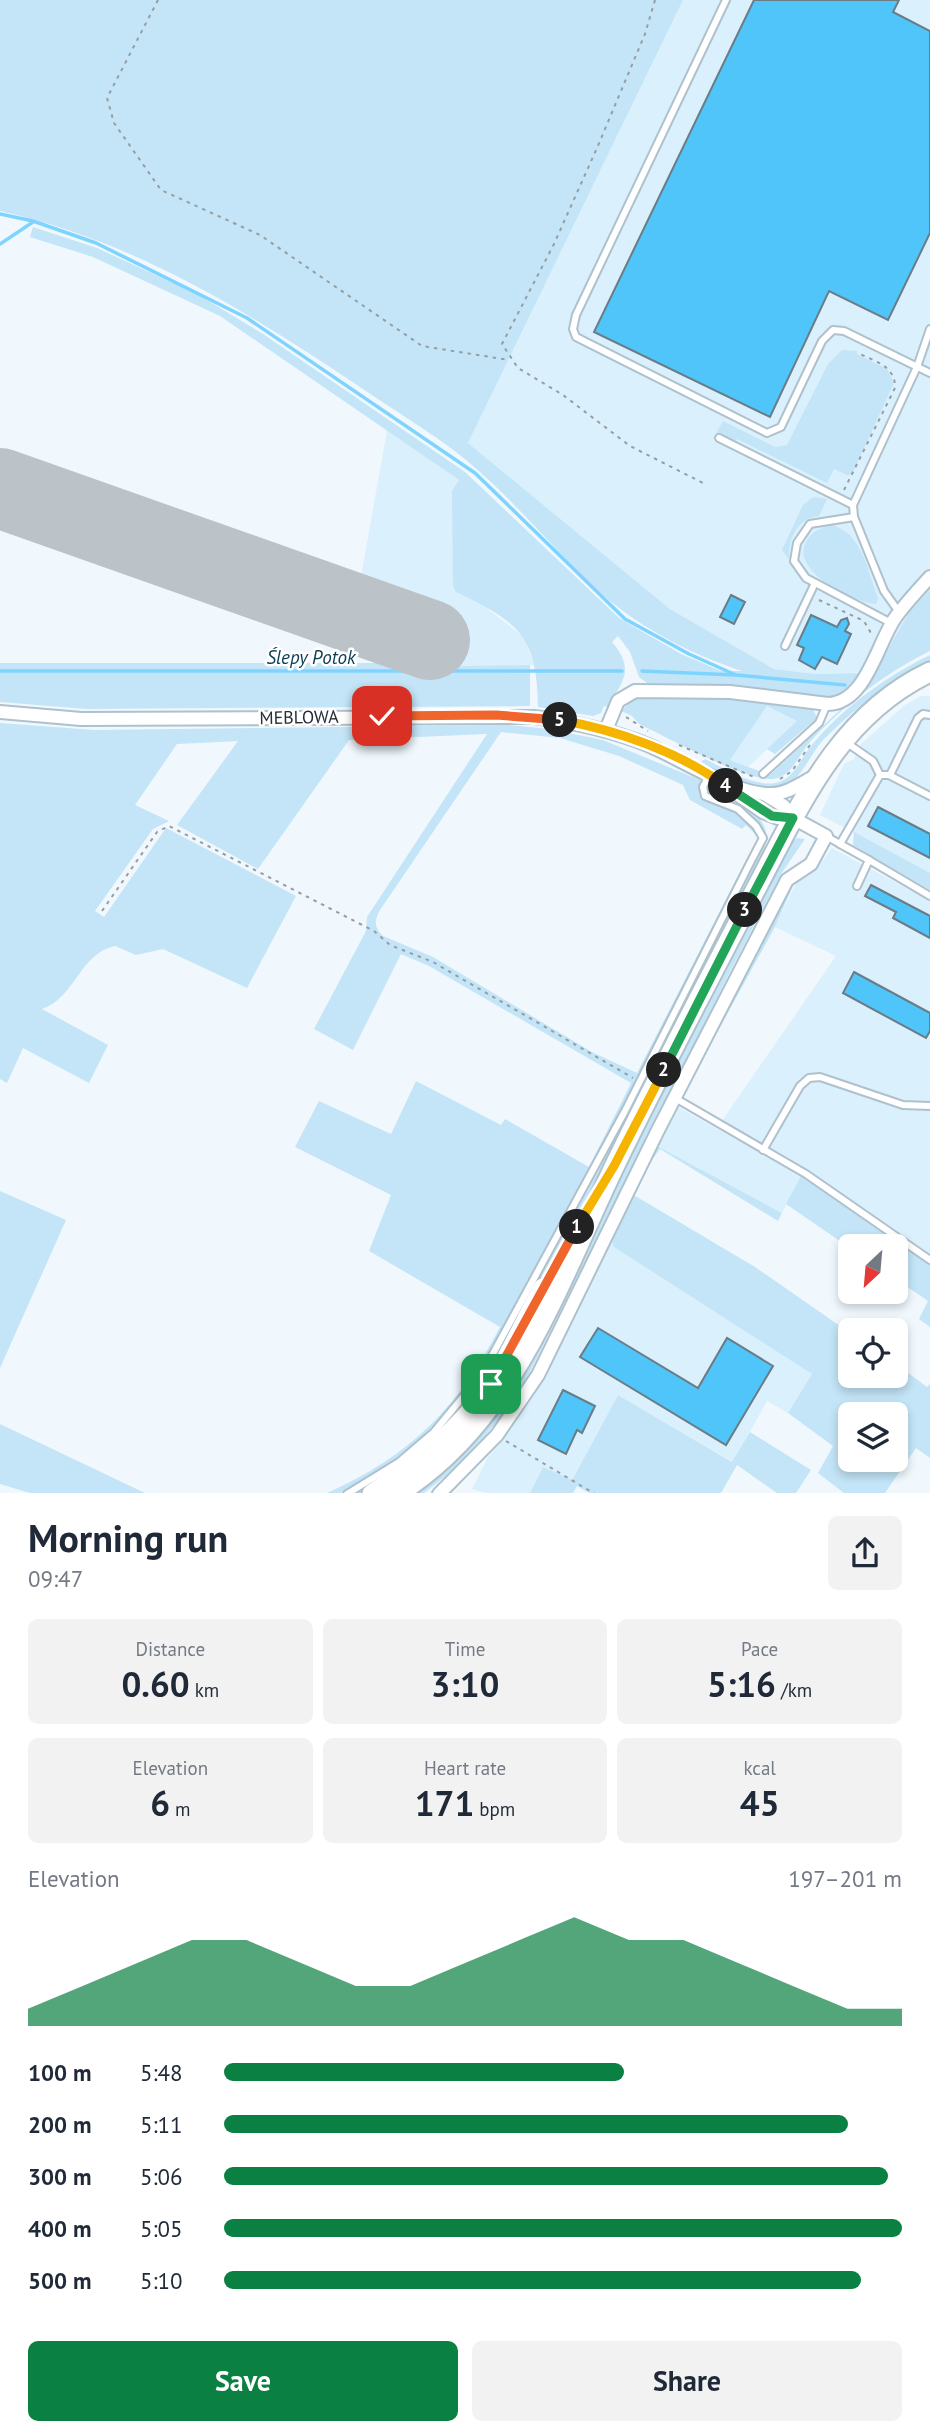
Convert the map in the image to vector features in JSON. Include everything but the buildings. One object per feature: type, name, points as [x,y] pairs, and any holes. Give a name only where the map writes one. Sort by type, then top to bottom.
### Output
[{"type":"main road","points":[[397,1493],[462,1442],[503,1390],[540,1323],[614,1166],[815,776],[842,740],[886,696],[930,672]]},
{"type":"main road","points":[[372,1493],[405,1472],[442,1440],[487,1390],[555,1263],[614,1166]]},
{"type":"street","points":[[606,730],[618,701],[635,691],[738,693],[827,704],[840,702],[856,688],[899,612],[930,577]]},
{"type":"street","name":"MEBLOWA","points":[[0,712],[80,719],[496,715],[560,720],[606,730],[648,745],[711,776],[772,816],[793,818]]},
{"type":"street","name":"MEBLOWA","points":[[711,776],[764,794],[784,806],[793,818]]},
{"type":"street","points":[[764,794],[784,792],[815,776]]},
{"type":"street","points":[[439,1493],[497,1435],[543,1366],[675,1098],[787,880],[811,864],[826,836],[793,818]]},
{"type":"lane","points":[[726,0],[576,314],[573,329],[576,337],[770,433],[782,427],[822,341],[833,330],[844,331],[930,373]]},
{"type":"lane","points":[[899,612],[884,591],[854,517],[853,505],[917,367],[930,329]]},
{"type":"lane","points":[[719,439],[853,505]]},
{"type":"lane","points":[[854,517],[817,521],[801,533],[794,549],[794,561],[800,572],[815,583],[892,624]]},
{"type":"lane","points":[[785,646],[815,583]]},
{"type":"lane","points":[[762,777],[819,723],[827,704]]},
{"type":"lane","points":[[890,775],[918,718],[923,714],[930,715]]},
{"type":"lane","points":[[842,740],[871,759],[880,775]]},
{"type":"lane","points":[[880,775],[890,775],[930,796]]},
{"type":"lane","points":[[840,844],[880,775]]},
{"type":"lane","points":[[346,1493],[399,1462],[434,1432],[466,1397],[482,1374],[640,1082],[762,838],[756,827],[738,809],[705,796],[703,787],[711,776]]},
{"type":"lane","points":[[826,836],[930,896]]},
{"type":"lane","points":[[857,886],[869,860]]},
{"type":"lane","points":[[763,1150],[800,1086],[809,1078],[820,1077],[903,1105],[930,1106]]},
{"type":"lane","points":[[675,1098],[826,1187],[930,1260]]},
{"type":"path","points":[[158,0],[107,98],[114,123],[158,187],[260,235],[422,346],[510,360]]},
{"type":"path","points":[[839,490],[844,490],[854,475],[895,388],[895,380],[889,369],[858,353]]},
{"type":"path","points":[[820,600],[867,624],[872,641]]},
{"type":"path","points":[[620,714],[653,733]]},
{"type":"path","points":[[774,781],[789,775],[813,742]]},
{"type":"path","points":[[676,744],[762,777]]},
{"type":"path","points":[[102,911],[157,832],[169,826],[374,931],[390,944],[433,962],[640,1082]]},
{"type":"path","points":[[497,1435],[551,1470],[595,1493]]},
{"type":"shaded area","points":[[0,0],[683,0],[468,443],[670,609],[774,669],[815,674],[860,673],[839,697],[826,699],[744,687],[647,683],[639,677],[630,652],[618,636],[612,642],[623,660],[624,676],[608,707],[604,706],[601,713],[593,716],[538,707],[534,663],[520,634],[495,613],[456,592],[453,586],[452,491],[459,480],[220,316],[93,257],[30,237],[33,227],[97,248],[197,294],[263,334],[465,472],[619,618],[681,654],[721,671],[742,671],[669,640],[634,619],[587,580],[467,460],[278,333],[144,260],[50,224],[0,211]]},
{"type":"shaded area","points":[[683,0],[930,0],[930,645],[876,672],[815,674],[774,669],[670,609],[468,443]]},
{"type":"shaded area","points":[[842,350],[857,351],[857,354],[887,369],[894,383],[852,474],[847,475],[834,469],[827,483],[737,439],[735,442],[716,434],[723,421],[775,447],[787,445],[828,364]]},
{"type":"shaded area","points":[[387,430],[459,480],[484,606],[524,637],[534,665],[416,667],[0,518],[0,458],[359,588]]},
{"type":"shaded area","points":[[813,497],[827,499],[819,516],[805,521],[795,531],[790,544],[789,559],[782,550],[803,505]]},
{"type":"shaded area","points":[[830,525],[850,535],[857,544],[878,598],[876,604],[841,592],[816,575],[808,565],[804,555],[807,540],[815,531]]},
{"type":"shaded area","points":[[930,589],[930,651],[897,669],[851,703],[810,742],[790,770],[780,777],[760,778],[726,766],[639,724],[632,716],[621,711],[633,699],[644,696],[749,700],[813,709],[817,718],[775,754],[767,749],[797,721],[767,706],[730,760],[763,775],[770,775],[866,686],[909,613]]},
{"type":"shaded area","points":[[930,655],[930,661],[887,686],[847,717],[823,740],[800,773],[788,784],[761,788],[729,777],[700,762],[705,759],[758,782],[781,781],[795,770],[808,750],[848,708],[897,673]]},
{"type":"shaded area","points":[[0,663],[405,663],[416,667],[530,665],[530,706],[86,709],[0,702]]},
{"type":"shaded area","points":[[921,696],[930,696],[930,873],[820,815],[844,764],[854,759],[861,744],[905,705]]},
{"type":"shaded area","points":[[767,706],[798,721],[748,767],[730,760]]},
{"type":"shaded area","points":[[0,723],[95,730],[509,725],[549,729],[603,740],[700,780],[699,793],[704,801],[734,809],[757,832],[757,836],[746,825],[742,829],[690,800],[683,785],[619,756],[560,738],[501,732],[380,910],[376,924],[383,936],[433,957],[592,1052],[637,1073],[757,839],[592,1169],[477,1378],[409,1451],[361,1484],[340,1493],[327,1493],[383,1463],[429,1427],[467,1382],[500,1327],[369,1251],[391,1195],[295,1147],[319,1101],[391,1134],[416,1081],[501,1125],[505,1119],[589,1167],[631,1083],[429,966],[401,954],[353,1050],[314,1029],[366,931],[367,917],[487,734],[349,740],[258,869],[177,825],[238,741],[177,744],[135,805],[169,821],[153,829],[95,911],[104,917],[166,828],[296,896],[247,988],[163,949],[136,955],[115,946],[103,950],[93,957],[62,996],[42,1009],[108,1045],[89,1083],[23,1048],[7,1083],[0,1079]]},
{"type":"shaded area","points":[[710,784],[754,812],[766,831],[766,843],[761,857],[601,1172],[487,1381],[440,1437],[407,1465],[363,1493],[355,1493],[390,1472],[426,1445],[484,1378],[598,1171],[765,842],[763,831],[739,805],[708,793]]},
{"type":"shaded area","points":[[854,832],[930,873],[930,890],[853,845]]},
{"type":"shaded area","points":[[797,838],[805,839],[781,874],[731,970],[530,1372],[496,1423],[469,1453],[424,1493],[415,1493],[451,1464],[483,1430],[510,1393],[534,1352],[616,1182],[790,843]]},
{"type":"shaded area","points":[[832,848],[930,901],[930,1256],[908,1241],[908,1234],[898,1234],[751,1136],[721,1122],[836,956],[775,927],[796,883],[818,867]]},
{"type":"shaded area","points":[[795,881],[775,927],[687,1087],[790,886]]},
{"type":"shaded area","points":[[678,1107],[801,1176],[782,1213],[657,1146]]},
{"type":"shaded area","points":[[657,1146],[782,1213],[778,1221],[660,1149],[646,1168]]},
{"type":"shaded area","points":[[801,1176],[885,1234],[838,1234],[838,1240],[786,1204]]},
{"type":"shaded area","points":[[0,1191],[66,1220],[0,1368]]},
{"type":"shaded area","points":[[632,1194],[755,1267],[838,1325],[838,1388],[908,1388],[908,1373],[927,1387],[930,1384],[930,1458],[916,1448],[908,1460],[908,1402],[838,1402],[838,1472],[899,1472],[885,1493],[844,1493],[818,1473],[833,1446],[788,1413],[812,1374],[614,1247],[611,1238]]},
{"type":"shaded area","points":[[611,1238],[615,1247],[812,1374],[788,1413],[767,1401],[733,1462],[618,1395],[571,1481],[543,1467],[530,1493],[486,1493],[472,1489],[487,1459],[519,1417],[556,1356]]},
{"type":"shaded area","points":[[908,1250],[930,1265],[930,1327],[919,1319],[928,1301],[908,1287]]},
{"type":"shaded area","points":[[618,1395],[732,1462],[750,1432],[811,1470],[796,1493],[777,1493],[737,1465],[721,1493],[589,1493],[577,1486],[573,1493],[530,1493],[543,1467],[572,1480]]},
{"type":"shaded area","points":[[0,1424],[145,1493],[30,1493],[0,1484]]},
{"type":"waterway","points":[[0,214],[33,221],[96,243],[247,318],[475,473],[625,619],[689,654],[736,675]]},
{"type":"waterway","points":[[0,244],[33,222]]},
{"type":"waterway","name":"Ślepy Potok","points":[[0,671],[622,671]]},
{"type":"waterway","name":"Ślepy Potok","points":[[642,671],[736,675],[845,685]]},
{"type":"runway","points":[[0,488],[430,640]]},
{"type":"route","points":[[382,716],[496,715],[581,724],[615,733],[671,755],[714,777],[764,812],[772,816],[793,818],[614,1166],[555,1263],[491,1384]]}]
